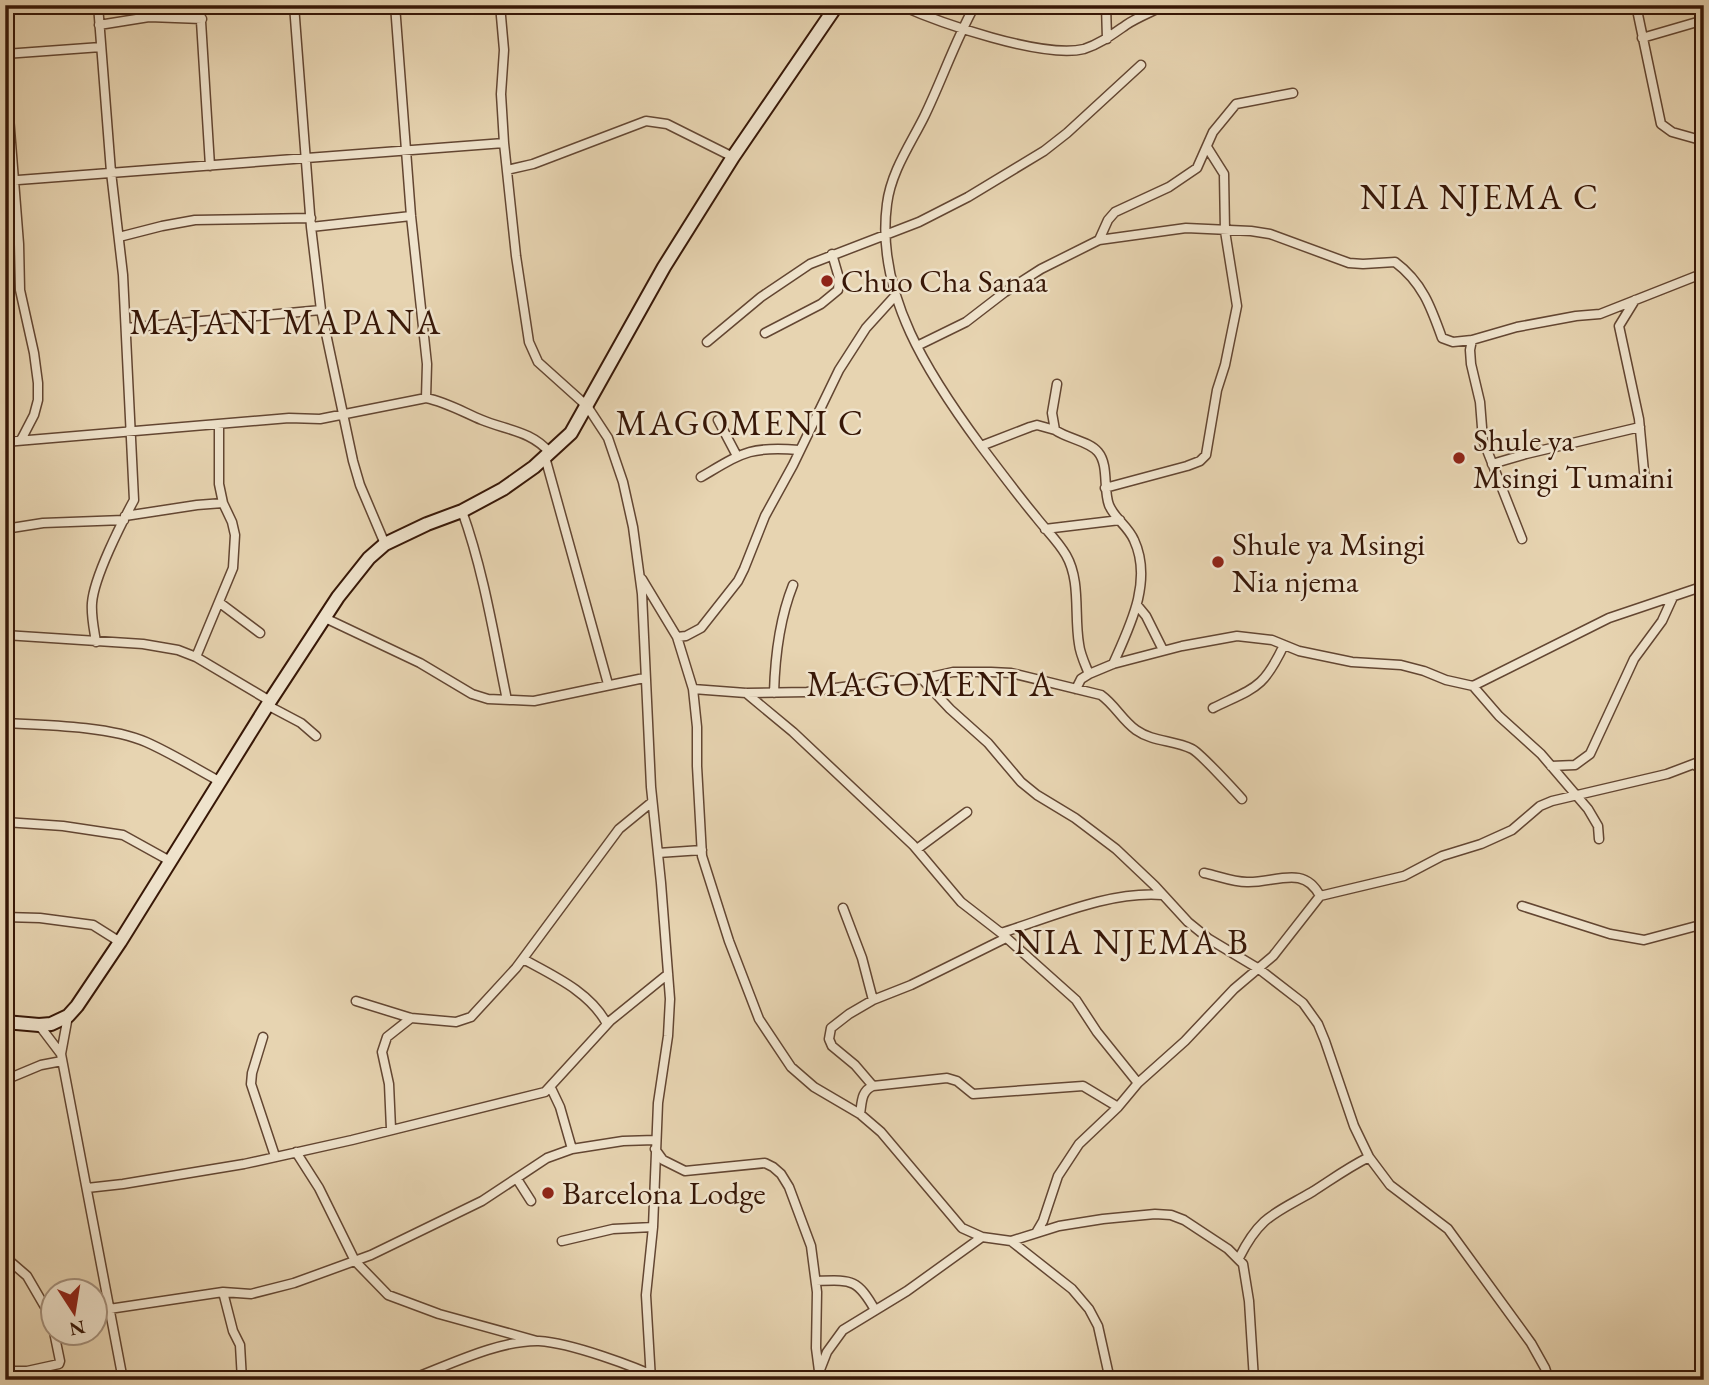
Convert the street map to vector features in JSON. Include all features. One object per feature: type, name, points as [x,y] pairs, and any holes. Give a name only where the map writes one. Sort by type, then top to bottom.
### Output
[{"type":"main road","points":[[5,1022],[51,1024],[68,1016],[120,942],[219,781],[357,572],[386,544],[462,511],[503,489],[548,455],[571,433],[664,267],[833,7]]},
{"type":"street","points":[[96,642],[92,619],[93,593],[134,500],[126,328],[98,5]]},
{"type":"street","points":[[200,5],[210,166]]},
{"type":"street","points":[[294,5],[311,223],[321,310],[342,415],[360,485],[386,544]]},
{"type":"street","points":[[396,5],[411,216],[427,363],[426,398]]},
{"type":"street","points":[[500,5],[504,50],[504,143],[528,342],[538,362],[587,406],[599,421],[615,456],[633,527],[639,575],[652,802],[670,1017],[655,1144],[653,1227],[646,1296],[650,1377]]},
{"type":"street","points":[[900,5],[962,29],[1045,49],[1068,51],[1091,47],[1165,5]]},
{"type":"street","points":[[975,5],[896,172],[887,204],[887,260],[895,296],[917,346],[942,389],[981,446],[1068,558],[1072,571],[1079,646],[1089,674]]},
{"type":"street","points":[[1106,5],[1107,39]]},
{"type":"street","points":[[1636,5],[1661,124],[1672,132],[1704,141]]},
{"type":"street","points":[[99,25],[149,17],[202,19]]},
{"type":"street","points":[[1642,38],[1704,20]]},
{"type":"street","points":[[5,54],[101,47]]},
{"type":"street","points":[[707,342],[779,283],[832,254],[919,222],[968,197],[1044,151],[1141,65]]},
{"type":"street","points":[[5,66],[9,181],[19,244],[19,290],[38,383],[38,400],[34,415],[21,440]]},
{"type":"street","points":[[1099,240],[1108,220],[1115,212],[1182,179],[1197,168],[1208,147],[1209,137],[1236,104],[1293,93]]},
{"type":"street","points":[[507,170],[533,164],[646,121],[667,124],[733,157]]},
{"type":"street","points":[[9,181],[504,143]]},
{"type":"street","points":[[1105,488],[1187,466],[1200,461],[1206,455],[1217,390],[1237,306],[1225,231],[1224,174],[1208,147]]},
{"type":"street","points":[[119,237],[195,220],[311,223],[411,216]]},
{"type":"street","points":[[917,346],[966,322],[1041,269],[1099,240],[1186,228],[1269,234],[1349,263],[1395,262],[1430,302],[1442,338],[1453,342],[1472,340],[1530,325],[1600,314],[1704,273]]},
{"type":"street","points":[[765,333],[821,304],[838,290],[839,278],[832,254]]},
{"type":"street","points":[[677,637],[687,636],[701,628],[738,581],[765,516],[839,370],[866,328],[895,296]]},
{"type":"street","points":[[1635,300],[1619,326],[1640,427],[1645,482]]},
{"type":"street","points":[[126,328],[321,310]]},
{"type":"street","points":[[1600,314],[1619,326]]},
{"type":"street","points":[[1472,340],[1471,364],[1480,402],[1483,440],[1522,539]]},
{"type":"street","points":[[1055,430],[1052,413],[1057,384]]},
{"type":"street","points":[[5,442],[289,418],[320,419],[426,398],[438,400],[481,420],[518,431],[541,443],[548,455],[608,684]]},
{"type":"street","points":[[718,420],[737,456]]},
{"type":"street","points":[[195,657],[233,568],[235,545],[232,522],[223,503],[219,484],[219,425]]},
{"type":"street","points":[[981,446],[1037,425],[1055,430],[1093,448],[1100,455],[1110,506],[1135,541],[1141,573],[1137,606],[1113,664]]},
{"type":"street","points":[[1492,464],[1640,427]]},
{"type":"street","points":[[701,477],[737,456],[760,448],[799,450]]},
{"type":"street","points":[[5,528],[125,518],[223,503]]},
{"type":"street","points":[[462,511],[485,594],[507,700]]},
{"type":"street","points":[[1045,529],[1120,520]]},
{"type":"street","points":[[639,575],[677,637],[693,689],[702,850],[729,941],[759,1019],[792,1067],[803,1079],[860,1114],[881,1132],[962,1228],[982,1237],[1011,1241],[1103,1219],[1155,1214],[1171,1215],[1202,1230],[1239,1258],[1246,1276],[1254,1380]]},
{"type":"street","points":[[774,693],[778,643],[793,585]]},
{"type":"street","points":[[1472,686],[1609,618],[1703,585]]},
{"type":"street","points":[[1551,766],[1575,765],[1590,754],[1634,659],[1662,621],[1673,597]]},
{"type":"street","points":[[220,603],[260,633]]},
{"type":"street","points":[[1137,606],[1146,616],[1163,650]]},
{"type":"street","points":[[326,618],[409,657],[472,694],[488,699],[534,701],[645,678]]},
{"type":"street","points":[[5,635],[157,646],[195,657],[301,723],[316,736]]},
{"type":"street","points":[[1076,689],[1081,679],[1113,664],[1163,650],[1237,636],[1272,639],[1299,651],[1352,662],[1401,665],[1472,686],[1551,766],[1598,826],[1600,839]]},
{"type":"street","points":[[1213,708],[1260,685],[1271,671],[1284,645]]},
{"type":"street","points":[[693,689],[746,693],[807,692],[922,679],[953,672],[1011,673],[1101,695],[1110,701],[1133,728],[1149,737],[1194,750],[1242,799]]},
{"type":"street","points":[[922,679],[988,743],[1021,782],[1116,849],[1188,922],[1209,939],[1258,969],[1303,1003],[1318,1024],[1354,1126],[1369,1157],[1390,1185],[1448,1229],[1531,1343],[1549,1380]]},
{"type":"street","points":[[746,693],[793,732],[917,849],[961,902],[1076,1000],[1097,1032],[1138,1083]]},
{"type":"street","points":[[5,723],[128,736],[145,741],[219,781]]},
{"type":"street","points":[[1036,1233],[1068,1157],[1138,1083],[1185,1041],[1234,989],[1283,946],[1320,896],[1405,876],[1435,858],[1481,844],[1512,830],[1540,806],[1575,795],[1667,774],[1704,760]]},
{"type":"street","points":[[1695,765],[1704,772]]},
{"type":"street","points":[[356,1002],[411,1018],[456,1022],[471,1017],[523,959],[619,829],[652,802]]},
{"type":"street","points":[[917,849],[967,812]]},
{"type":"street","points":[[5,821],[123,835],[170,861]]},
{"type":"street","points":[[658,853],[702,850]]},
{"type":"street","points":[[1204,873],[1250,882],[1299,877],[1312,883],[1320,896]]},
{"type":"street","points":[[873,1086],[855,1065],[836,1051],[829,1039],[835,1024],[873,1000],[911,985],[1004,936],[1091,905],[1138,893],[1163,895]]},
{"type":"street","points":[[1522,906],[1610,934],[1644,940],[1704,924]]},
{"type":"street","points":[[843,908],[862,958],[873,1000]]},
{"type":"street","points":[[5,917],[40,918],[93,925],[120,942]]},
{"type":"street","points":[[523,959],[585,997],[596,1006],[607,1024]]},
{"type":"street","points":[[87,1188],[218,1170],[545,1092],[607,1024],[668,974]]},
{"type":"street","points":[[68,1016],[62,1058],[123,1380]]},
{"type":"street","points":[[391,1129],[389,1084],[382,1052],[387,1037],[411,1018]]},
{"type":"street","points":[[39,1025],[62,1058]]},
{"type":"street","points":[[263,1037],[251,1084],[275,1156]]},
{"type":"street","points":[[6,1081],[62,1058]]},
{"type":"street","points":[[860,1114],[863,1093],[873,1086],[947,1078],[957,1081],[973,1094],[1083,1086],[1118,1107]]},
{"type":"street","points":[[551,1088],[560,1107],[572,1149]]},
{"type":"street","points":[[109,1309],[223,1292],[255,1293],[294,1283],[355,1261],[482,1201],[547,1158],[572,1149],[623,1141],[655,1144]]},
{"type":"street","points":[[655,1144],[663,1160],[685,1171],[765,1163],[773,1167],[789,1187],[813,1255],[816,1281],[817,1375]]},
{"type":"street","points":[[296,1152],[319,1188],[355,1261],[388,1295],[439,1314],[590,1353],[663,1380]]},
{"type":"street","points":[[1239,1258],[1249,1238],[1280,1208],[1369,1157]]},
{"type":"street","points":[[517,1179],[531,1201]]},
{"type":"street","points":[[562,1241],[613,1229],[653,1227]]},
{"type":"street","points":[[817,1375],[827,1352],[843,1330],[907,1291],[982,1237]]},
{"type":"street","points":[[1011,1241],[1064,1281],[1089,1309],[1098,1326],[1110,1380]]},
{"type":"street","points":[[5,1257],[27,1276],[38,1295]]},
{"type":"street","points":[[816,1281],[841,1281],[858,1285],[874,1310]]},
{"type":"street","points":[[223,1292],[233,1331],[240,1345],[242,1380]]},
{"type":"street","points":[[409,1380],[485,1350],[537,1341]]},
{"type":"street","points":[[5,1371],[27,1371],[59,1364],[61,1361],[57,1346]]},
{"type":"place","name":"Chuo Cha Sanaa","points":[[827,281]]},
{"type":"place","name":"Shule ya Msingi Tumaini","points":[[1459,458]]},
{"type":"place","name":"Shule ya Msingi Nia njema","points":[[1218,562]]},
{"type":"place","name":"Barcelona Lodge","points":[[548,1193]]},
{"type":"district","name":"NIA NJEMA C","points":[[1480,197]]},
{"type":"district","name":"MAJANI MAPANA","points":[[286,322]]},
{"type":"district","name":"MAGOMENI C","points":[[740,423]]},
{"type":"district","name":"MAGOMENI A","points":[[931,684]]},
{"type":"district","name":"NIA NJEMA B","points":[[1132,942]]}]
